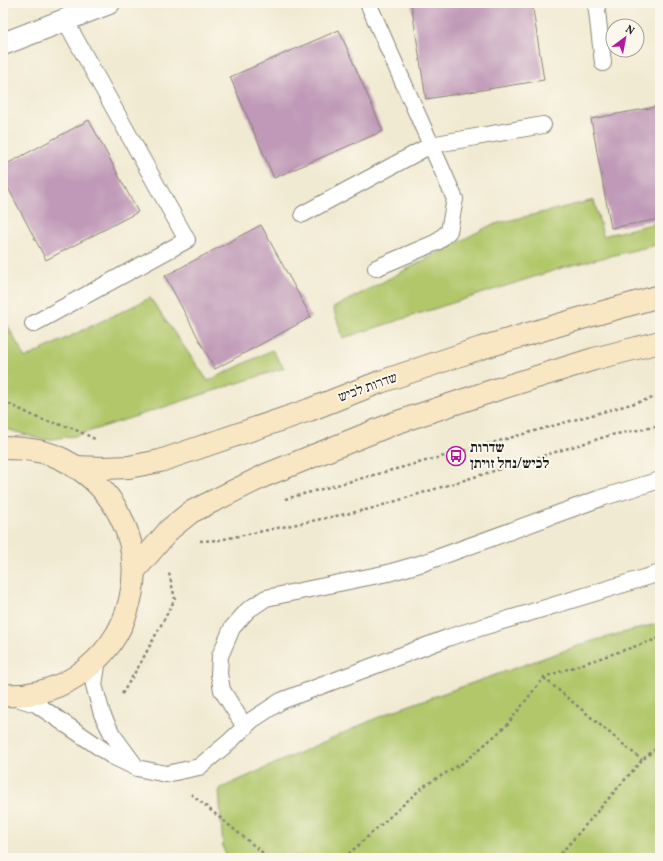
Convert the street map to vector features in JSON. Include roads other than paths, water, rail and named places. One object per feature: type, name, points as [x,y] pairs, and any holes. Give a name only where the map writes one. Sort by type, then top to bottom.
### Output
[{"type":"street","points":[[3,44],[109,3]]},
{"type":"street","name":"שדרות לכיש","points":[[75,467],[129,467],[160,461],[309,410],[380,382],[482,348],[660,296]]},
{"type":"street","points":[[134,571],[170,529],[192,512],[266,475],[395,423],[495,390],[660,342]]},
{"type":"street","points":[[3,448],[17,448],[47,454],[62,459],[97,484],[106,494],[121,517],[131,544],[134,571],[128,610],[121,628],[111,644],[98,660],[83,672],[48,690],[28,694],[6,695]]},
{"type":"lane","points":[[368,3],[454,199],[449,231],[437,242],[376,268]]},
{"type":"lane","points":[[596,3],[603,63]]},
{"type":"lane","points":[[33,324],[187,240],[65,20]]},
{"type":"lane","points":[[303,214],[431,145],[543,125]]},
{"type":"lane","points":[[245,727],[222,690],[219,674],[220,656],[232,628],[248,610],[266,598],[388,573],[423,563],[601,498],[660,480]]},
{"type":"lane","points":[[6,695],[36,704],[112,756],[137,768],[166,774],[199,767],[252,720],[282,701],[450,637],[660,573]]},
{"type":"lane","points":[[98,660],[94,685],[102,714],[124,753],[137,768]]},
{"type":"place","name":"שדרות לכיש/נחל זויתן","points":[[456,456]]}]
